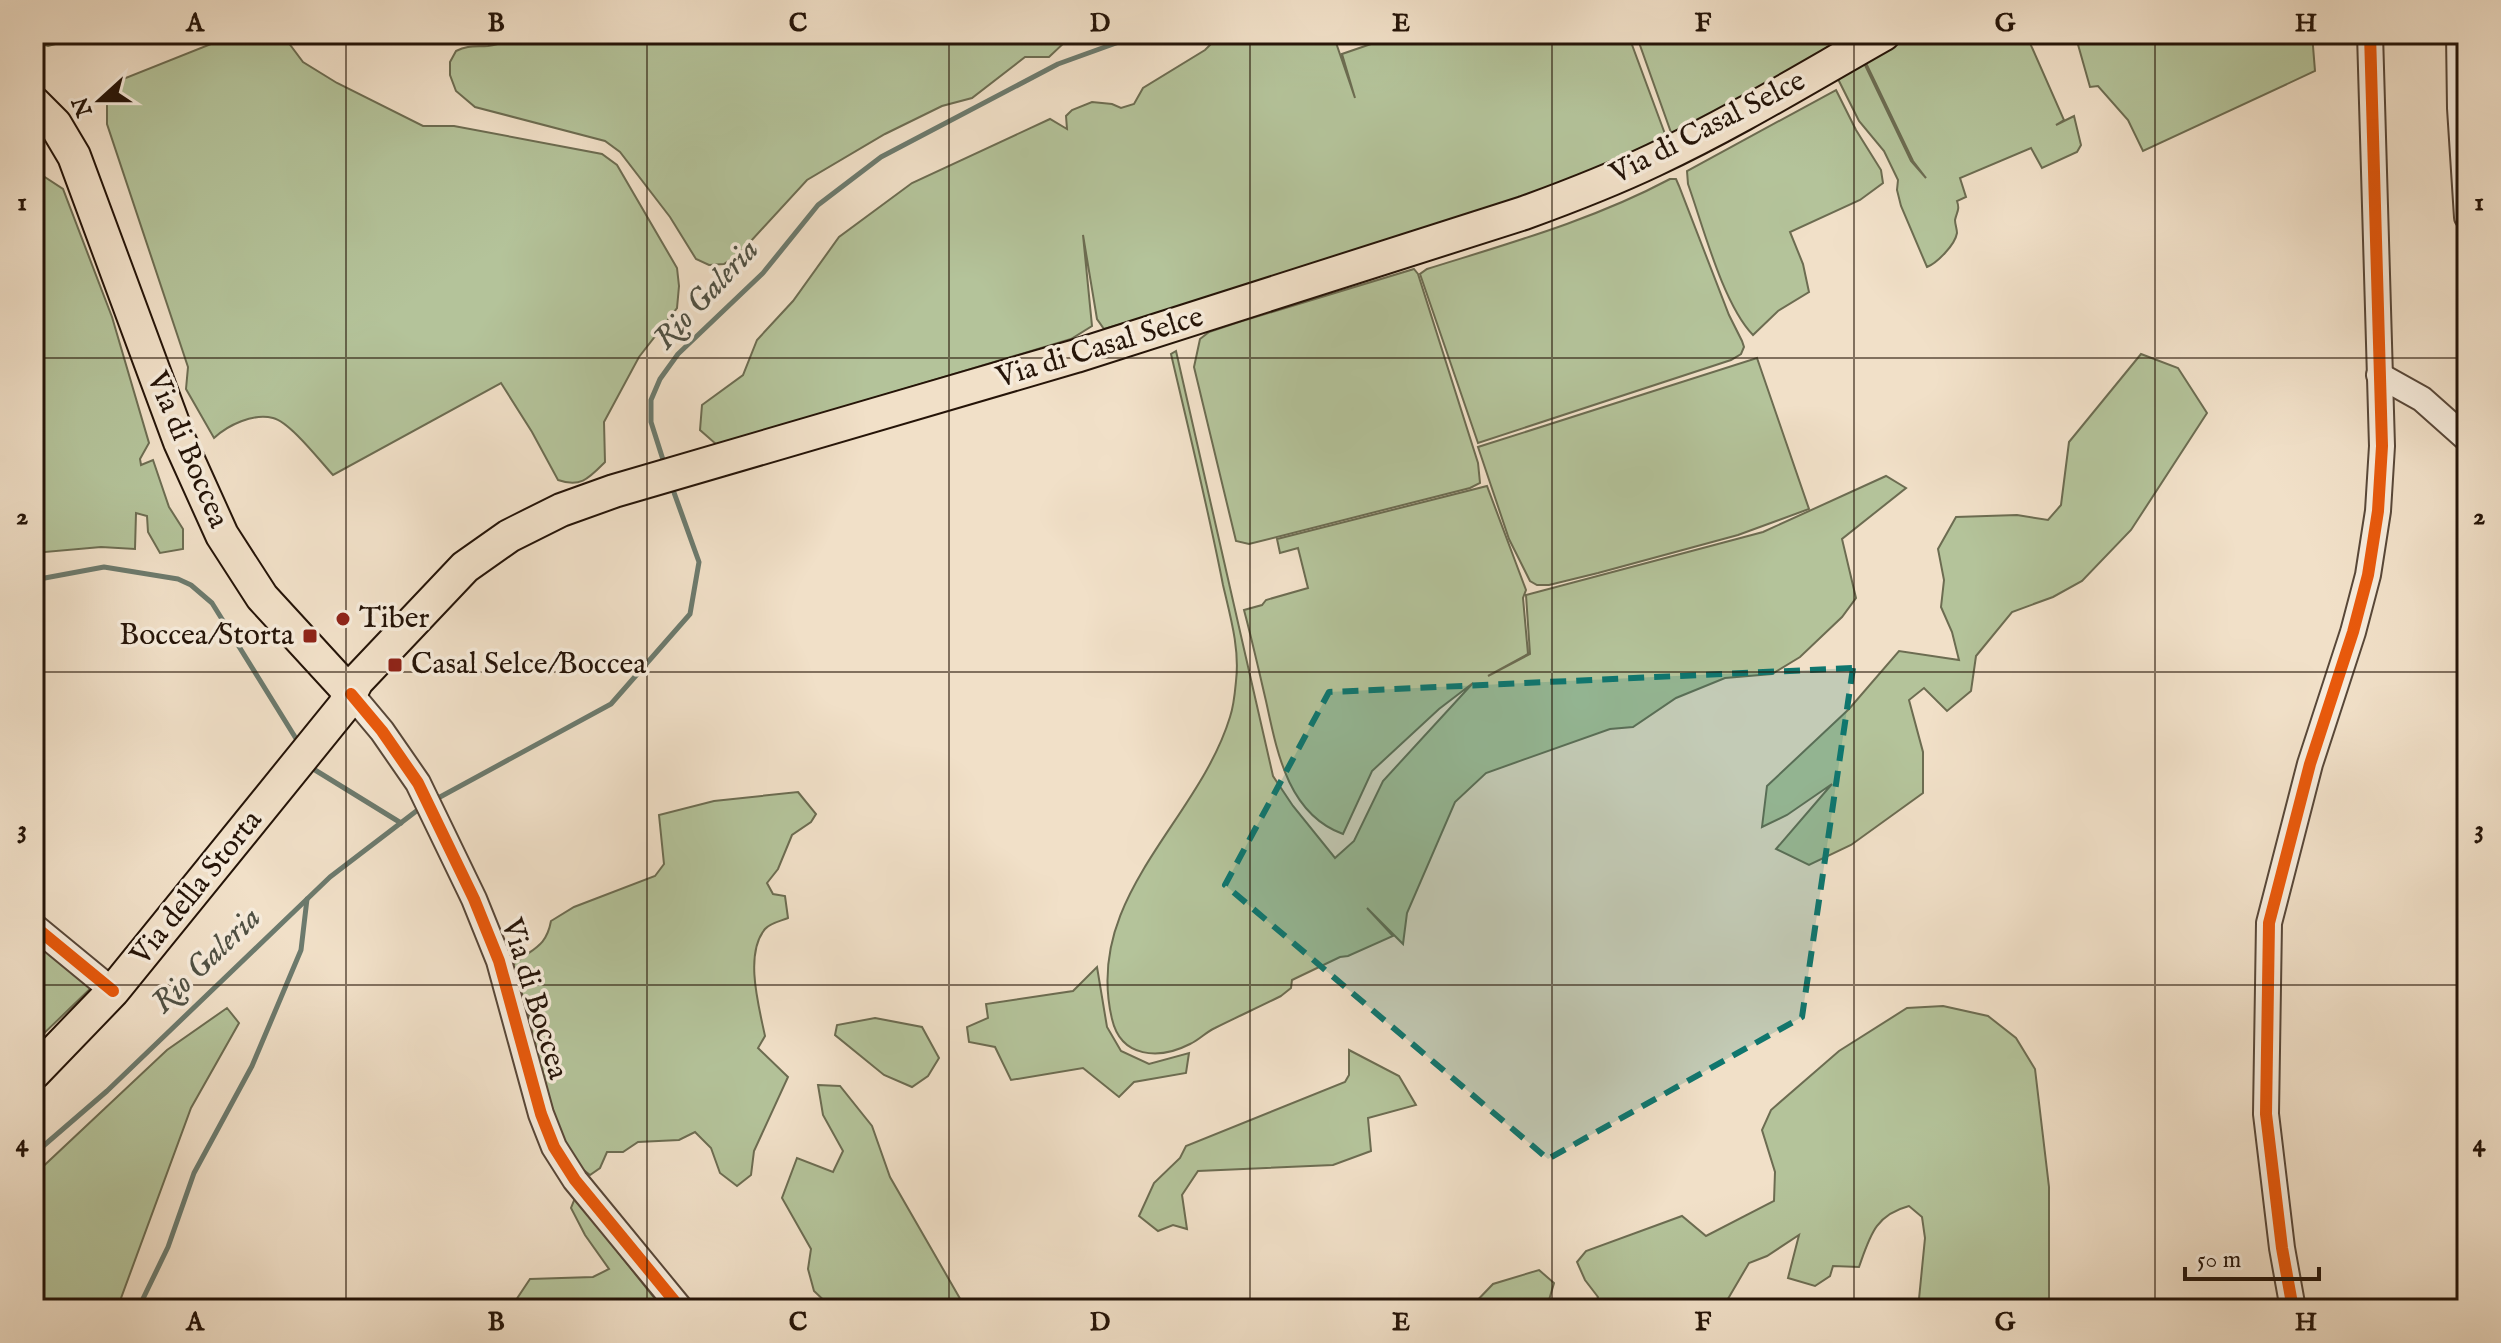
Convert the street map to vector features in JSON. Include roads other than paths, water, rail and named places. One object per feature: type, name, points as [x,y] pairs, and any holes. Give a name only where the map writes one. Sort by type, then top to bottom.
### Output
[{"type":"main road","name":"Via di Casal Selce","points":[[351,694],[357,681],[465,567],[525,526],[614,491],[1076,356],[1524,213],[1594,187],[1684,146],[1884,34]]},
{"type":"main road","name":"Via di Boccea","points":[[34,103],[55,124],[74,156],[180,442],[228,546],[262,597],[351,694]]},
{"type":"main road","name":"Via della Storta","points":[[34,1073],[113,991],[315,743],[351,694]]},
{"type":"street","points":[[2293,1309],[2282,1248],[2266,1114],[2269,923],[2310,764],[2368,575],[2380,488],[2370,34]]},
{"type":"street","points":[[2459,34],[2460,118],[2467,217]]},
{"type":"street","points":[[2379,375],[2422,399],[2467,439]]},
{"type":"street","name":"Via di Boccea","points":[[351,694],[391,743],[418,783],[474,899],[499,961],[541,1114],[554,1147],[575,1180],[681,1309]]},
{"type":"street","points":[[34,926],[113,991]]},
{"type":"waterway","name":"Rio Galeria","points":[[665,466],[651,422],[651,400],[660,379],[678,354],[763,273],[818,205],[881,157],[1058,64],[1141,34]]},
{"type":"waterway","name":"Rio Galeria","points":[[440,797],[611,704],[690,614],[699,562],[672,487]]},
{"type":"waterway","points":[[34,580],[104,567],[178,579],[191,585],[212,603],[300,745]]},
{"type":"waterway","points":[[313,766],[401,823]]},
{"type":"waterway","name":"Rio Galeria","points":[[34,1154],[107,1091],[330,877],[419,809]]},
{"type":"waterway","points":[[138,1309],[168,1247],[194,1173],[252,1066],[301,950],[307,899]]},
{"type":"place","name":"Tiber","points":[[343,619]]},
{"type":"place","name":"Boccea/Storta","points":[[310,636]]},
{"type":"place","name":"Casal Selce/Boccea","points":[[395,665]]}]
